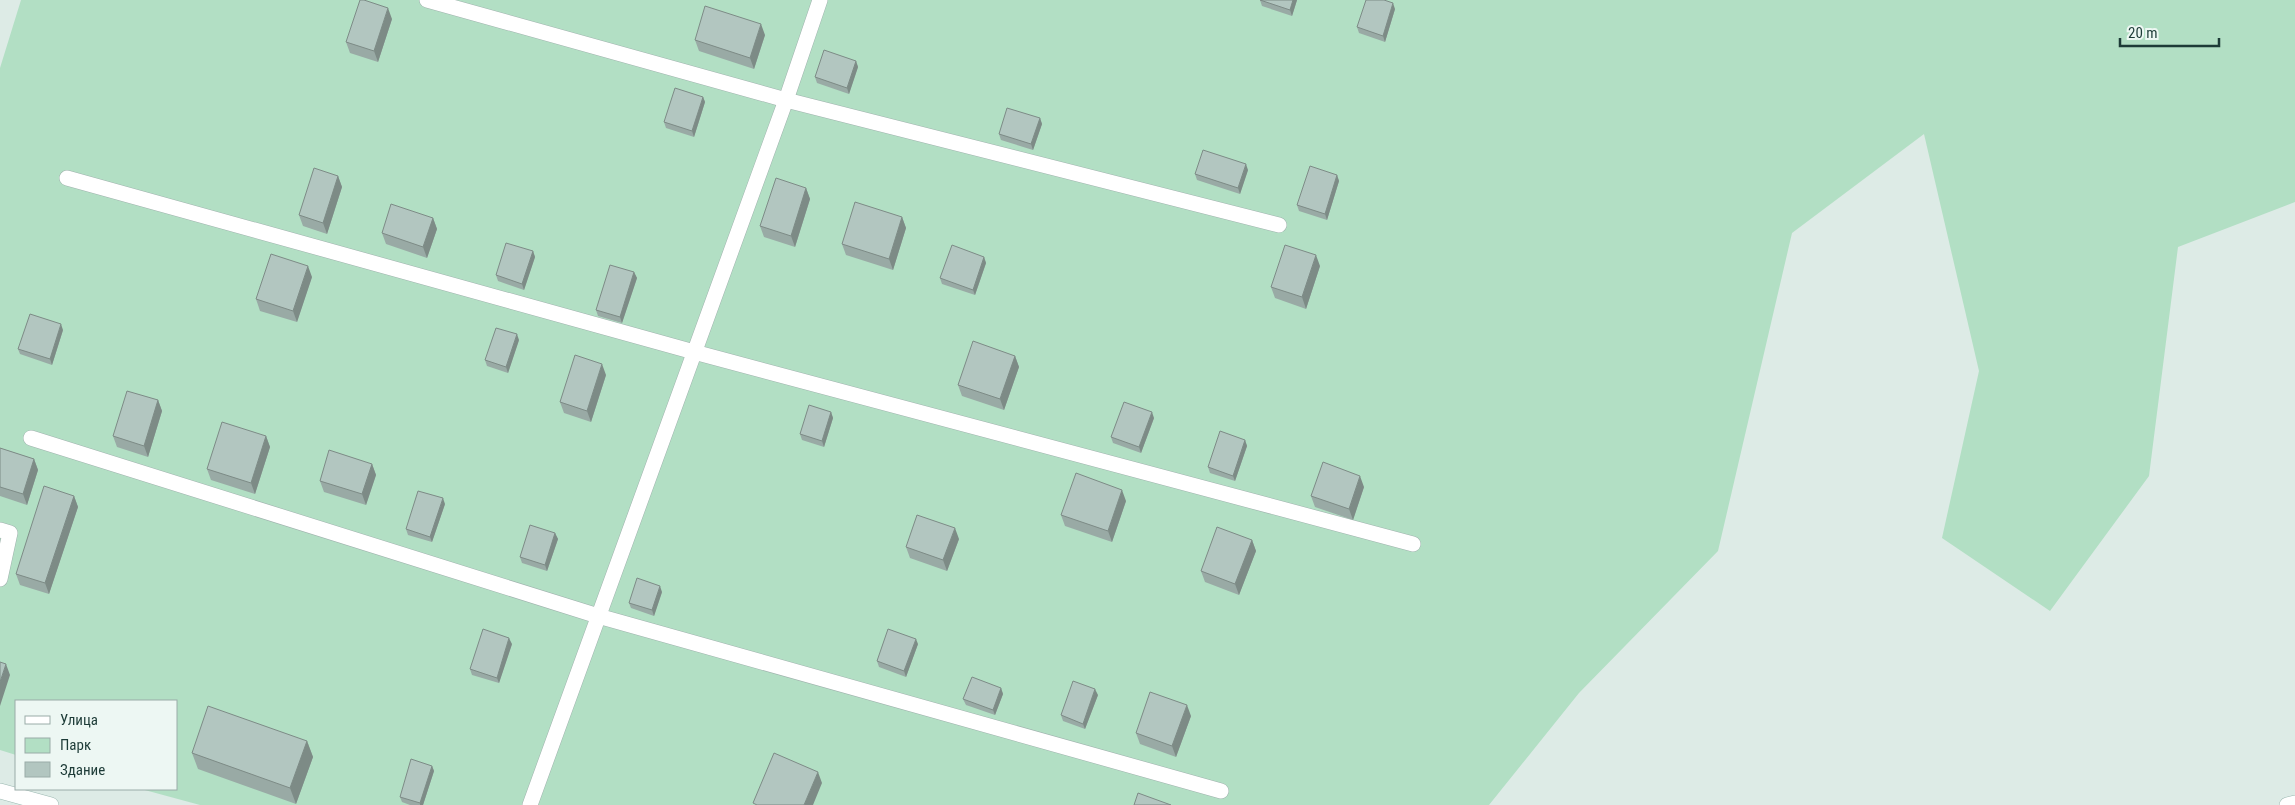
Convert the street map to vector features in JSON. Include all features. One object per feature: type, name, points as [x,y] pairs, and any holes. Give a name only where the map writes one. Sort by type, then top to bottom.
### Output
[{"type":"street","points":[[427,0],[786,100],[1279,225]]},
{"type":"street","points":[[530,805],[786,100],[820,0]]},
{"type":"street","points":[[67,178],[694,352],[1413,544]]},
{"type":"street","points":[[32,438],[598,616],[1221,791]]},
{"type":"street","points":[[0,530],[10,533],[0,579]]},
{"type":"street","points":[[0,791],[51,805]]},
{"type":"street","points":[[2287,805],[2295,803]]},
{"type":"green space","points":[[21,0],[2295,0],[2295,202],[2178,247],[2149,476],[2050,611],[1942,538],[1979,371],[1924,134],[1792,233],[1718,551],[1579,693],[1489,805],[200,805],[145,790],[178,790],[178,700],[15,700],[15,755],[0,750],[0,68]]},
{"type":"building","points":[[360,0],[388,8],[374,51],[346,42]]},
{"type":"building","points":[[1260,0],[1293,0],[1290,10]]},
{"type":"building","points":[[1366,0],[1384,0],[1393,3],[1383,36],[1357,27]]},
{"type":"building","points":[[705,6],[761,24],[750,58],[695,40]]},
{"type":"building","points":[[824,50],[856,61],[847,88],[815,77]]},
{"type":"building","points":[[675,88],[703,97],[692,131],[664,122]]},
{"type":"building","points":[[1007,108],[1040,118],[1031,144],[999,134]]},
{"type":"building","points":[[1203,150],[1246,164],[1238,188],[1195,174]]},
{"type":"building","points":[[1310,166],[1337,175],[1325,214],[1297,205]]},
{"type":"building","points":[[314,168],[338,176],[323,223],[299,215]]},
{"type":"building","points":[[776,178],[806,188],[791,236],[760,226]]},
{"type":"building","points":[[855,202],[902,217],[889,259],[842,244]]},
{"type":"building","points":[[391,204],[433,218],[423,247],[382,233]]},
{"type":"building","points":[[506,243],[533,251],[522,284],[496,275]]},
{"type":"building","points":[[952,245],[984,257],[973,290],[940,278]]},
{"type":"building","points":[[1285,245],[1316,255],[1302,297],[1271,287]]},
{"type":"building","points":[[271,254],[308,266],[293,311],[256,299]]},
{"type":"building","points":[[610,265],[634,272],[620,317],[596,310]]},
{"type":"building","points":[[30,314],[61,324],[50,359],[18,349]]},
{"type":"building","points":[[496,328],[517,334],[506,367],[485,360]]},
{"type":"building","points":[[973,341],[1015,356],[1000,399],[958,385]]},
{"type":"building","points":[[575,355],[602,364],[587,411],[560,402]]},
{"type":"building","points":[[127,391],[158,400],[144,446],[113,436]]},
{"type":"building","points":[[1124,402],[1152,412],[1139,447],[1111,437]]},
{"type":"building","points":[[809,405],[831,412],[822,441],[800,434]]},
{"type":"building","points":[[222,422],[266,436],[251,483],[207,469]]},
{"type":"building","points":[[1220,431],[1245,440],[1233,476],[1208,467]]},
{"type":"building","points":[[0,448],[34,459],[23,494],[0,487]]},
{"type":"building","points":[[329,450],[372,464],[362,494],[320,481]]},
{"type":"building","points":[[1323,462],[1360,476],[1349,509],[1311,496]]},
{"type":"building","points":[[1076,473],[1122,490],[1108,531],[1061,515]]},
{"type":"building","points":[[44,486],[74,496],[45,583],[16,574]]},
{"type":"building","points":[[418,491],[443,498],[430,537],[406,529]]},
{"type":"building","points":[[917,515],[955,528],[943,560],[906,547]]},
{"type":"building","points":[[530,525],[555,533],[545,565],[520,557]]},
{"type":"building","points":[[1217,527],[1252,540],[1235,584],[1201,571]]},
{"type":"building","points":[[637,578],[660,586],[652,610],[629,603]]},
{"type":"building","points":[[483,629],[509,638],[497,678],[470,669]]},
{"type":"building","points":[[888,629],[916,639],[904,671],[877,661]]},
{"type":"building","points":[[0,662],[6,664],[0,682]]},
{"type":"building","points":[[972,677],[1001,688],[993,710],[963,699]]},
{"type":"building","points":[[1073,681],[1095,689],[1083,724],[1061,715]]},
{"type":"building","points":[[1150,692],[1187,705],[1172,746],[1136,733]]},
{"type":"building","points":[[208,706],[307,741],[290,788],[192,753]]},
{"type":"building","points":[[774,753],[818,772],[804,805],[757,805],[753,803]]},
{"type":"building","points":[[411,759],[432,766],[420,803],[400,797]]},
{"type":"building","points":[[1138,793],[1171,805],[1134,805]]}]
